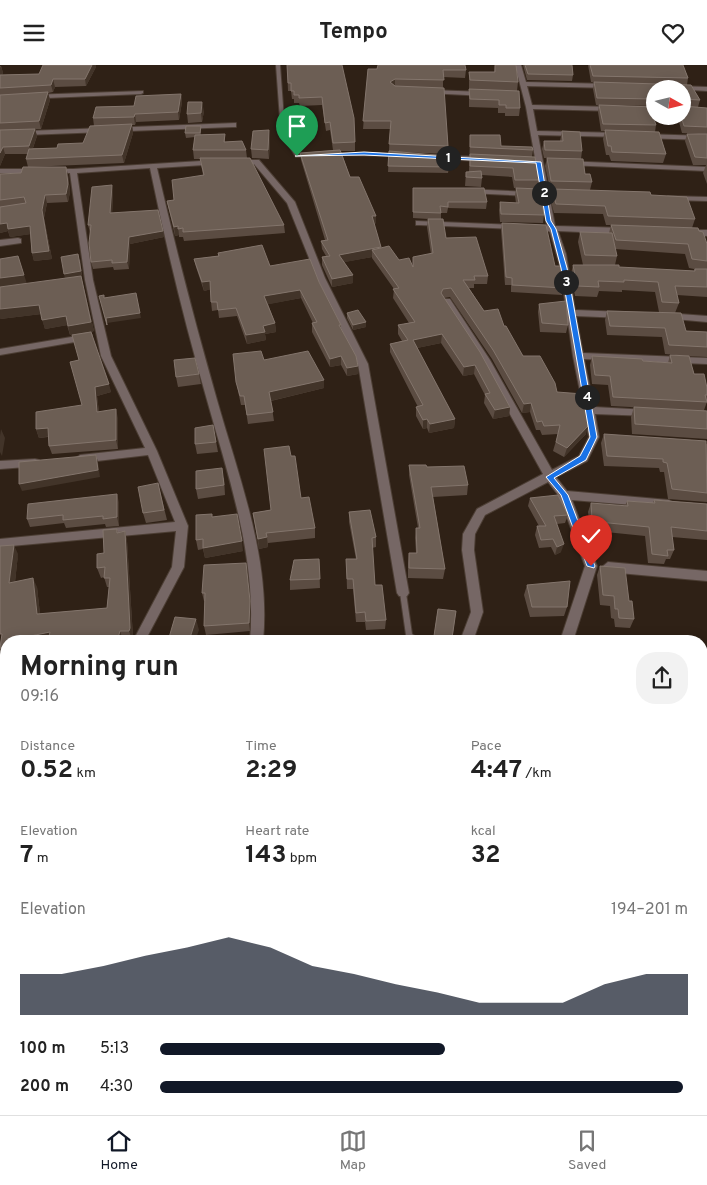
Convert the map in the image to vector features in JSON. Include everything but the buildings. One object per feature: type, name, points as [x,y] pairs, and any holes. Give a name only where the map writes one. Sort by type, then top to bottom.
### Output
[{"type":"street","points":[[469,635],[477,612],[468,550],[469,534],[481,512],[535,481],[550,477],[583,458],[599,437],[590,410],[578,356],[571,313],[569,268],[549,221],[545,194],[534,162],[533,133],[529,107],[523,84],[515,65]]},
{"type":"street","points":[[523,84],[620,86]]},
{"type":"street","points":[[691,89],[707,89]]},
{"type":"street","points":[[423,91],[498,94]]},
{"type":"street","points":[[0,97],[142,92]]},
{"type":"street","points":[[517,95],[526,95]]},
{"type":"street","points":[[529,107],[626,109]]},
{"type":"street","points":[[0,134],[233,125]]},
{"type":"street","points":[[533,133],[628,135]]},
{"type":"street","points":[[638,136],[707,138]]},
{"type":"street","points":[[428,157],[492,160]]},
{"type":"street","points":[[0,171],[73,171],[201,162],[256,162],[291,201],[321,278],[364,364],[403,593]]},
{"type":"street","points":[[534,162],[548,162]]},
{"type":"street","points":[[558,163],[707,169]]},
{"type":"street","points":[[153,165],[177,276],[255,567],[258,635]]},
{"type":"street","points":[[73,171],[84,281],[106,355],[152,451],[182,526],[178,567],[142,635]]},
{"type":"street","points":[[456,190],[554,195]]},
{"type":"street","points":[[659,198],[707,199]]},
{"type":"street","points":[[420,223],[525,227]]},
{"type":"street","points":[[534,228],[640,231]]},
{"type":"street","points":[[678,233],[707,233]]},
{"type":"street","points":[[0,243],[18,241]]},
{"type":"street","points":[[447,301],[485,359],[550,477],[564,495],[591,566],[569,635]]},
{"type":"street","points":[[571,313],[634,315]]},
{"type":"street","points":[[653,315],[707,319]]},
{"type":"street","points":[[0,352],[101,335]]},
{"type":"street","points":[[578,356],[707,361]]},
{"type":"street","points":[[590,410],[664,414]]},
{"type":"street","points":[[69,460],[152,451]]},
{"type":"street","points":[[0,465],[50,462]]},
{"type":"street","points":[[564,495],[678,505]]},
{"type":"street","points":[[0,543],[182,526]]},
{"type":"street","points":[[591,566],[707,576]]},
{"type":"lane","points":[[278,65],[283,133],[297,156],[316,155]]},
{"type":"lane","points":[[326,155],[401,155]]},
{"type":"lane","points":[[403,593],[409,635]]},
{"type":"route","points":[[297,156],[364,153],[538,162],[549,221],[564,268],[578,356],[594,437],[583,458],[550,477],[564,495],[591,566]]}]
